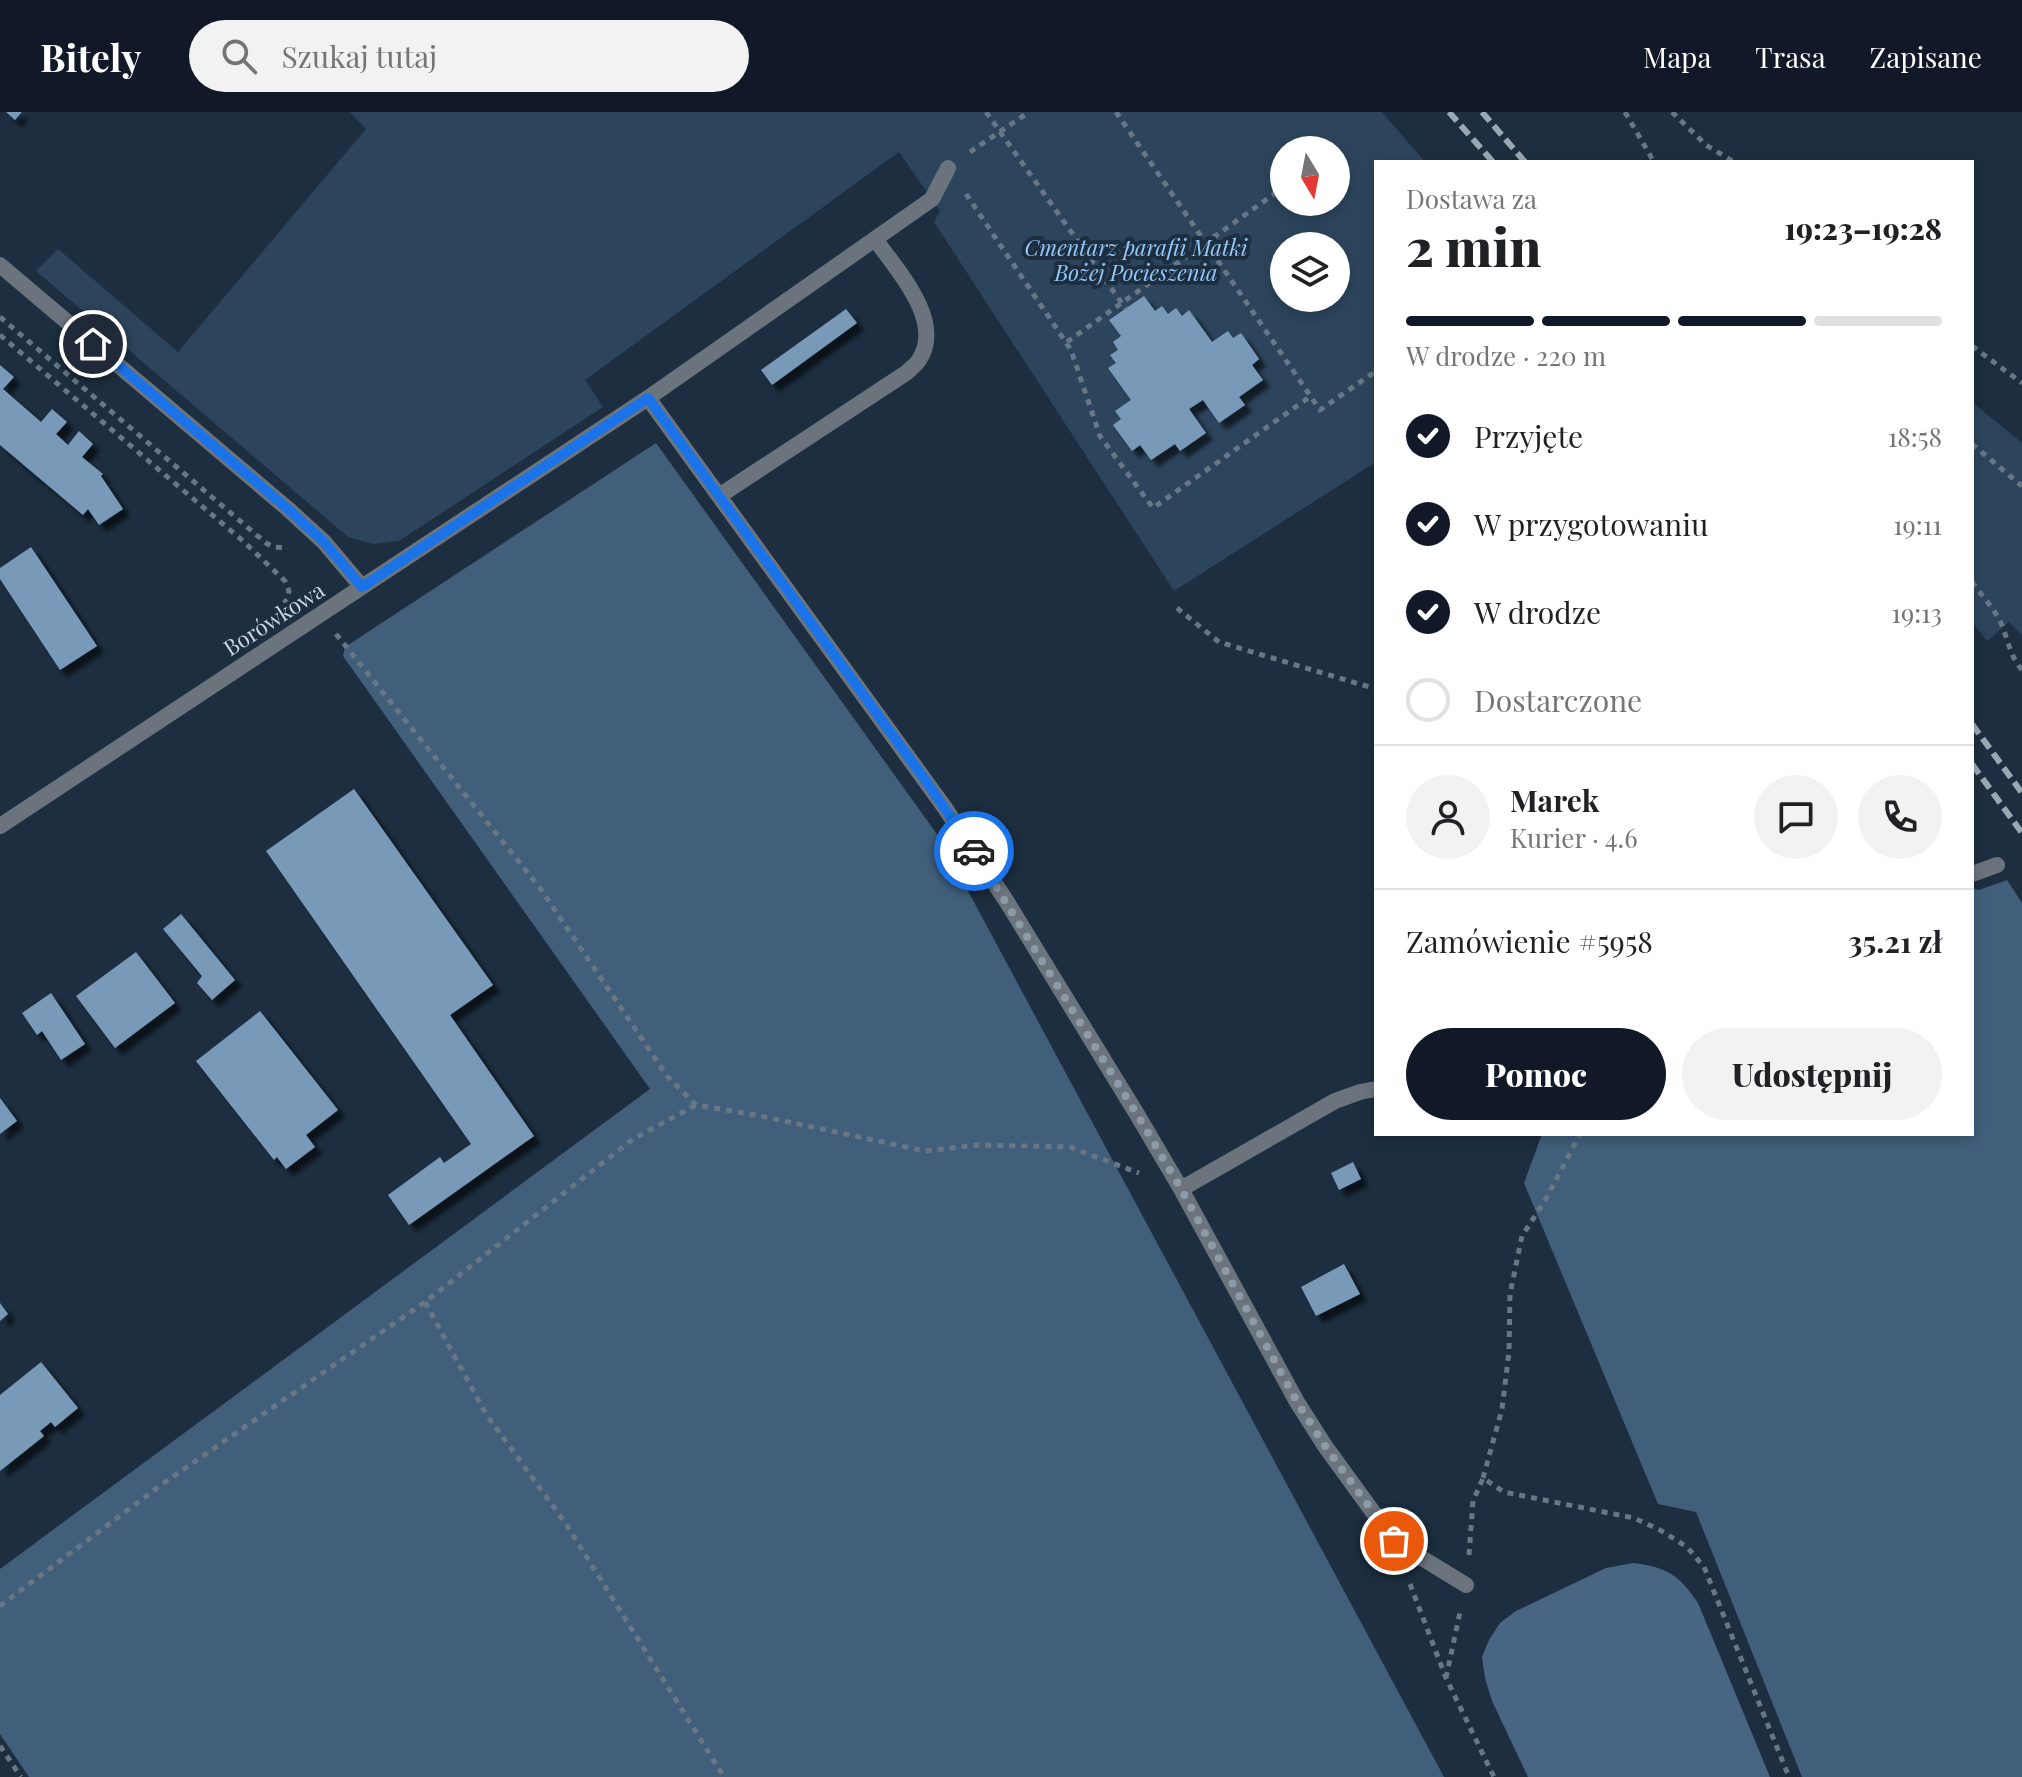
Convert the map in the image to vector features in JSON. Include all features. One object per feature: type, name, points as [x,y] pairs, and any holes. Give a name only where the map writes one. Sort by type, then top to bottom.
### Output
[{"type":"street","name":"Borówkowa","points":[[0,826],[648,398],[932,199],[948,168]]},
{"type":"street","points":[[719,496],[906,373],[920,359],[927,340],[925,317],[913,292],[875,239]]},
{"type":"street","points":[[0,265],[288,509],[324,542],[362,587]]},
{"type":"street","points":[[648,398],[973,850],[1181,1189],[1297,1402],[1325,1446],[1394,1541],[1466,1585]]},
{"type":"street","points":[[1974,873],[1997,865]]},
{"type":"street","points":[[1181,1189],[1335,1101],[1374,1089]]},
{"type":"path","points":[[986,112],[1126,309]]},
{"type":"path","points":[[1029,112],[948,168],[1071,350],[1100,436],[1153,508],[1311,396]]},
{"type":"path","points":[[1116,112],[1320,410],[1374,372]]},
{"type":"path","points":[[1625,112],[1653,160]]},
{"type":"path","points":[[1672,112],[1706,145],[1731,160]]},
{"type":"path","points":[[1066,342],[1270,197]]},
{"type":"path","points":[[0,317],[266,543],[273,547],[292,548],[324,542]]},
{"type":"path","points":[[0,335],[243,541],[285,581],[288,598],[281,606]]},
{"type":"path","points":[[1974,347],[2022,383]]},
{"type":"path","points":[[1974,446],[2022,486]]},
{"type":"path","points":[[1974,585],[1998,618],[2008,648],[2022,670]]},
{"type":"path","points":[[1177,608],[1219,642],[1374,688]]},
{"type":"path","points":[[320,615],[540,888],[667,1076],[696,1105],[925,1151],[978,1145],[1070,1147],[1181,1189]]},
{"type":"path","points":[[0,1606],[161,1485],[425,1302],[633,1139],[696,1105]]},
{"type":"path","points":[[1446,1678],[1466,1585],[1473,1501],[1483,1478],[1502,1409],[1509,1352],[1510,1294],[1522,1236],[1546,1199],[1579,1136]]},
{"type":"path","points":[[425,1302],[486,1414],[566,1524],[724,1777]]},
{"type":"path","points":[[1483,1478],[1504,1492],[1634,1518],[1687,1547],[1704,1567],[1789,1777]]},
{"type":"path","points":[[1394,1541],[1446,1678],[1494,1777]]},
{"type":"path","points":[[0,1746],[21,1777]]},
{"type":"green space","name":"Cmentarz parafii Matki Bożej Pocieszenia","points":[[350,112],[1382,112],[1423,160],[1374,160],[1374,463],[1174,591],[934,222],[940,211],[899,152],[585,380],[603,407],[399,541],[373,544],[348,537],[36,271],[58,249],[178,352],[366,129]]},
{"type":"green space","points":[[1974,404],[2022,443],[2022,635],[2009,622],[1987,641],[1974,625]]},
{"type":"shaded area","points":[[656,443],[939,837],[1444,1777],[29,1777],[0,1734],[0,1569],[650,1089],[343,656],[345,647]]},
{"type":"shaded area","points":[[2007,880],[2022,903],[2022,1777],[1802,1777],[1696,1512],[1658,1504],[1524,1183],[1541,1136],[1974,1136],[1974,889],[1979,890]]},
{"type":"shaded area","points":[[1633,1563],[1671,1574],[1698,1603],[1770,1777],[1528,1777],[1492,1701],[1485,1678],[1482,1657],[1489,1640],[1500,1623],[1516,1611],[1606,1568]]},
{"type":"building","points":[[6,112],[22,112],[15,120]]},
{"type":"building","points":[[1144,296],[1155,311],[1162,306],[1168,314],[1176,308],[1182,316],[1189,310],[1212,342],[1228,331],[1233,338],[1241,333],[1259,359],[1252,365],[1263,380],[1239,397],[1245,405],[1219,423],[1203,400],[1189,409],[1206,433],[1180,451],[1175,444],[1151,460],[1140,445],[1132,451],[1113,425],[1121,419],[1115,411],[1131,400],[1108,368],[1116,363],[1110,355],[1118,350],[1113,342],[1121,336],[1109,320]]},
{"type":"building","points":[[846,309],[857,323],[772,385],[761,370]]},
{"type":"building","points":[[0,365],[14,377],[3,389],[41,422],[52,409],[67,422],[56,434],[68,445],[79,431],[93,444],[82,457],[103,474],[101,476],[123,509],[99,525],[88,509],[83,515],[0,445]]},
{"type":"building","points":[[31,547],[97,646],[60,670],[0,579],[0,568]]},
{"type":"building","points":[[354,789],[493,985],[450,1015],[534,1136],[409,1225],[388,1195],[440,1157],[444,1163],[471,1144],[266,851]]},
{"type":"building","points":[[181,914],[235,980],[212,1000],[197,983],[202,976],[163,929]]},
{"type":"building","points":[[136,952],[175,1003],[115,1048],[76,996]]},
{"type":"building","points":[[51,993],[85,1044],[61,1060],[42,1031],[37,1035],[22,1013]]},
{"type":"building","points":[[260,1011],[338,1110],[306,1135],[315,1147],[286,1169],[277,1157],[274,1160],[196,1061]]},
{"type":"building","points":[[0,1098],[17,1121],[0,1134]]},
{"type":"building","points":[[1353,1162],[1361,1179],[1339,1190],[1331,1173]]},
{"type":"building","points":[[1344,1264],[1360,1294],[1316,1316],[1301,1287]]},
{"type":"building","points":[[0,1303],[8,1314],[0,1321]]},
{"type":"building","points":[[41,1362],[78,1408],[55,1427],[51,1422],[40,1431],[44,1436],[0,1471],[0,1395]]},
{"type":"railway","points":[[1449,112],[1491,160]]},
{"type":"railway","points":[[1482,112],[1523,160]]},
{"type":"railway","points":[[1974,727],[2022,793]]},
{"type":"railway","points":[[1974,767],[2022,833]]},
{"type":"way so far","points":[[974,851],[1181,1189],[1297,1402],[1394,1541]]},
{"type":"route","points":[[93,344],[288,509],[324,542],[362,587],[648,398],[974,851]]}]
